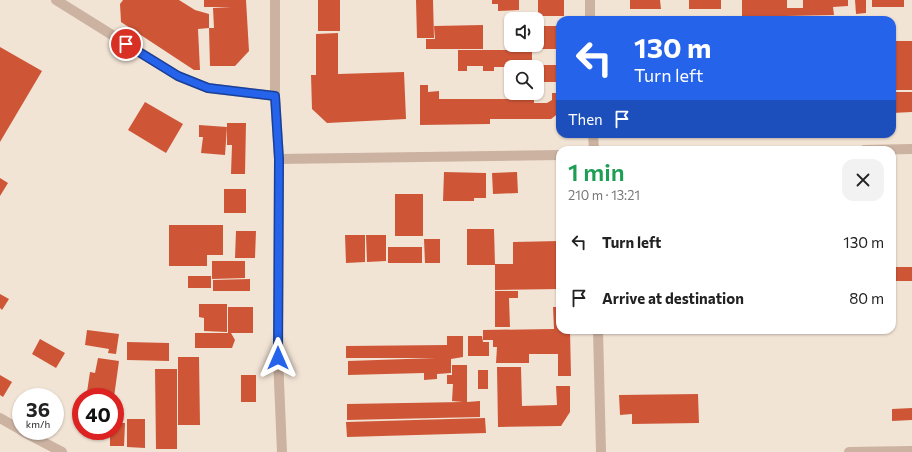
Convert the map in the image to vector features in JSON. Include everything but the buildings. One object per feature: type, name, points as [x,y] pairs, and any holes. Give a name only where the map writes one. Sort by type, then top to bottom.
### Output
[{"type":"street","points":[[56,0],[178,76],[208,88],[275,96]]},
{"type":"street","points":[[275,0],[275,96],[279,159],[278,358],[282,452]]},
{"type":"street","points":[[590,0],[590,16]]},
{"type":"street","points":[[896,149],[912,149]]},
{"type":"street","points":[[279,159],[556,155]]},
{"type":"street","points":[[598,334],[601,452]]},
{"type":"street","points":[[0,418],[12,425]]},
{"type":"street","points":[[39,440],[62,452]]},
{"type":"street","points":[[849,452],[912,451]]},
{"type":"route","points":[[126,44],[178,76],[208,88],[275,96],[279,159],[278,358]]}]
